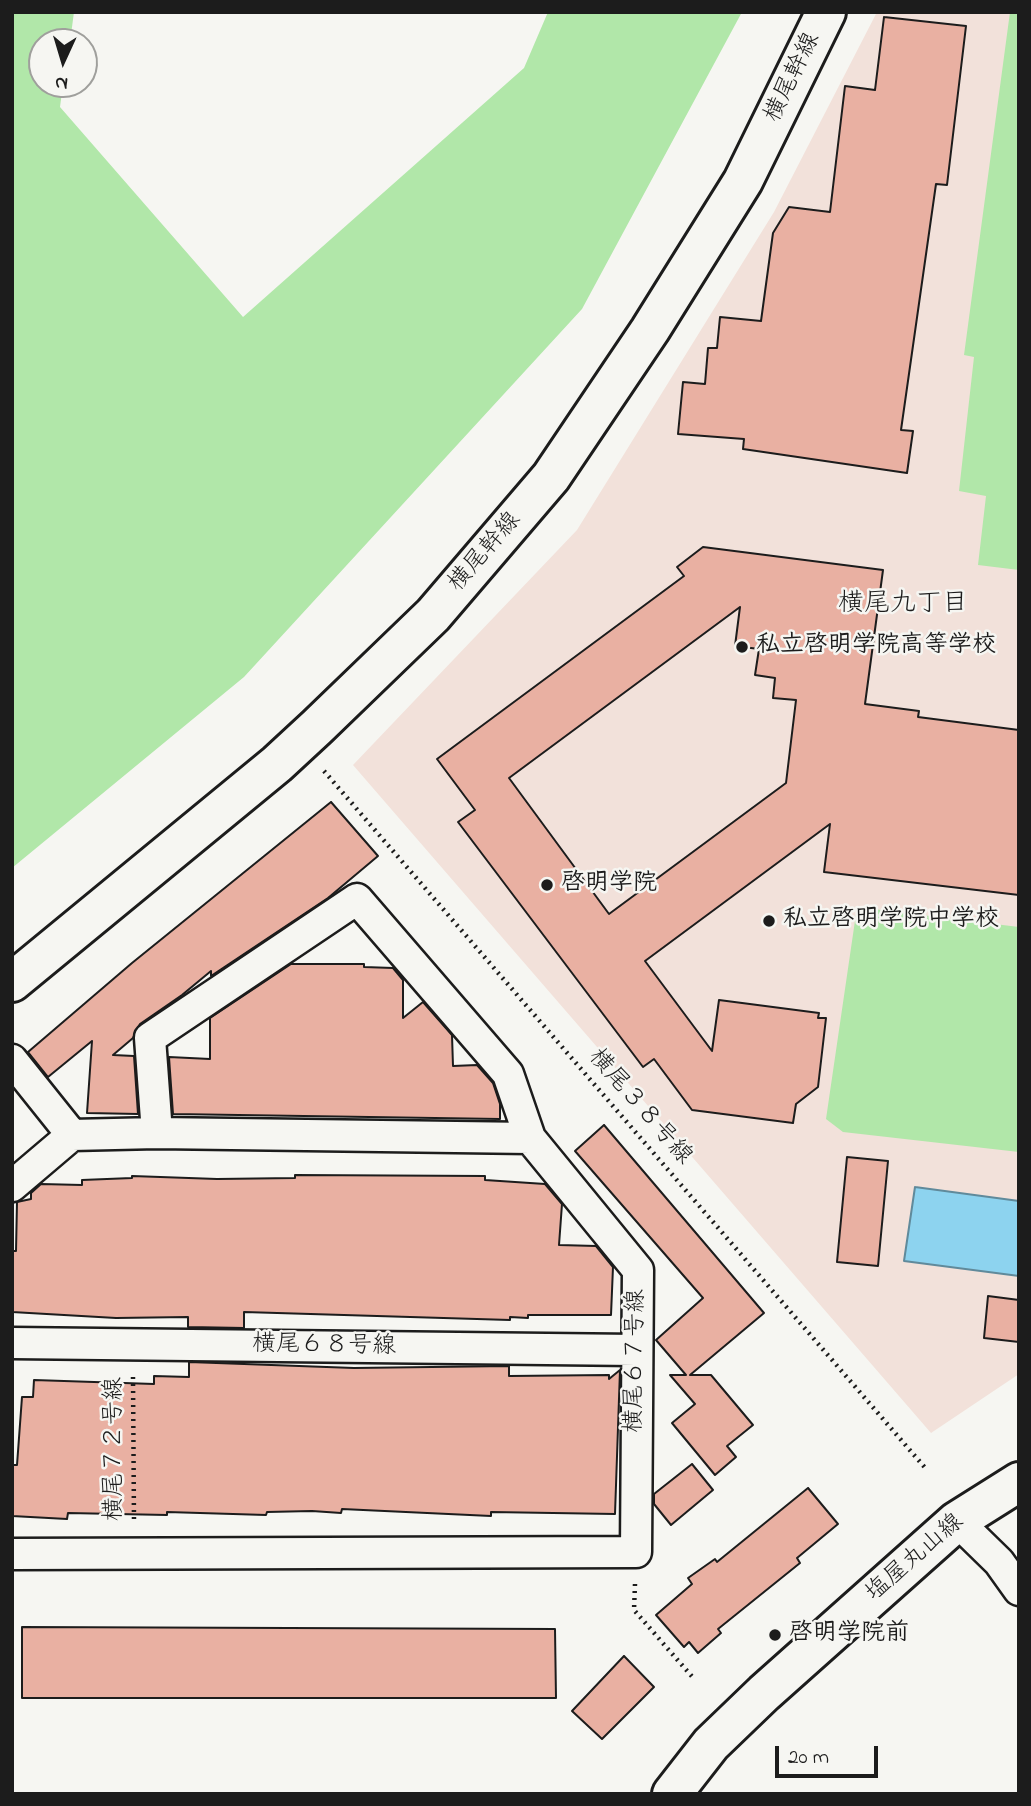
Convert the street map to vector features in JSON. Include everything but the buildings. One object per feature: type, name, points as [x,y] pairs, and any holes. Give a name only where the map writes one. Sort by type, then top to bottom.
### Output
[{"type":"street","name":"横尾幹線","points":[[12,982],[317,727],[433,615],[551,477],[650,330],[743,181],[826,12]]},
{"type":"street","points":[[12,1186],[72,1135],[157,1133],[530,1138],[508,1074],[357,899],[150,1038],[157,1133]]},
{"type":"street","points":[[12,1060],[72,1135]]},
{"type":"street","name":"横尾６７号線","points":[[530,1138],[638,1270],[636,1552]]},
{"type":"street","name":"横尾６８号線","points":[[12,1343],[636,1350]]},
{"type":"street","name":"塩屋丸山線","points":[[672,1794],[712,1744],[764,1693],[957,1521],[1019,1482]]},
{"type":"street","points":[[957,1521],[999,1562],[1019,1590]]},
{"type":"street","points":[[12,1554],[636,1552]]},
{"type":"path","name":"横尾３８号線","points":[[324,770],[927,1470]]},
{"type":"path","name":"横尾７２号線","points":[[133,1345],[134,1553]]},
{"type":"path","points":[[636,1552],[634,1610],[695,1680]]},
{"type":"shaded area","name":"私立啓明学院高等学校","points":[[877,12],[1019,12],[1019,1374],[931,1433],[353,765],[577,530],[774,212]]},
{"type":"green space","points":[[12,12],[74,12],[72,28],[28,28],[28,98],[61,98],[60,107],[243,317],[524,68],[548,12],[742,12],[582,309],[244,677],[12,868]]},
{"type":"green space","points":[[1010,12],[1019,12],[1019,570],[978,565],[986,496],[959,491],[974,357],[964,355]]},
{"type":"green space","points":[[857,907],[1019,927],[1019,1152],[843,1132],[826,1119]]},
{"type":"water","points":[[915,1187],[1019,1201],[1019,1276],[904,1261]]},
{"type":"place","name":"私立啓明学院高等学校","points":[[742,647]]},
{"type":"place","name":"啓明学院","points":[[547,885]]},
{"type":"place","name":"私立啓明学院中学校","points":[[769,921]]},
{"type":"place","name":"啓明学院前","points":[[775,1635]]},
{"type":"district","name":"横尾九丁目","points":[[903,606]]}]
